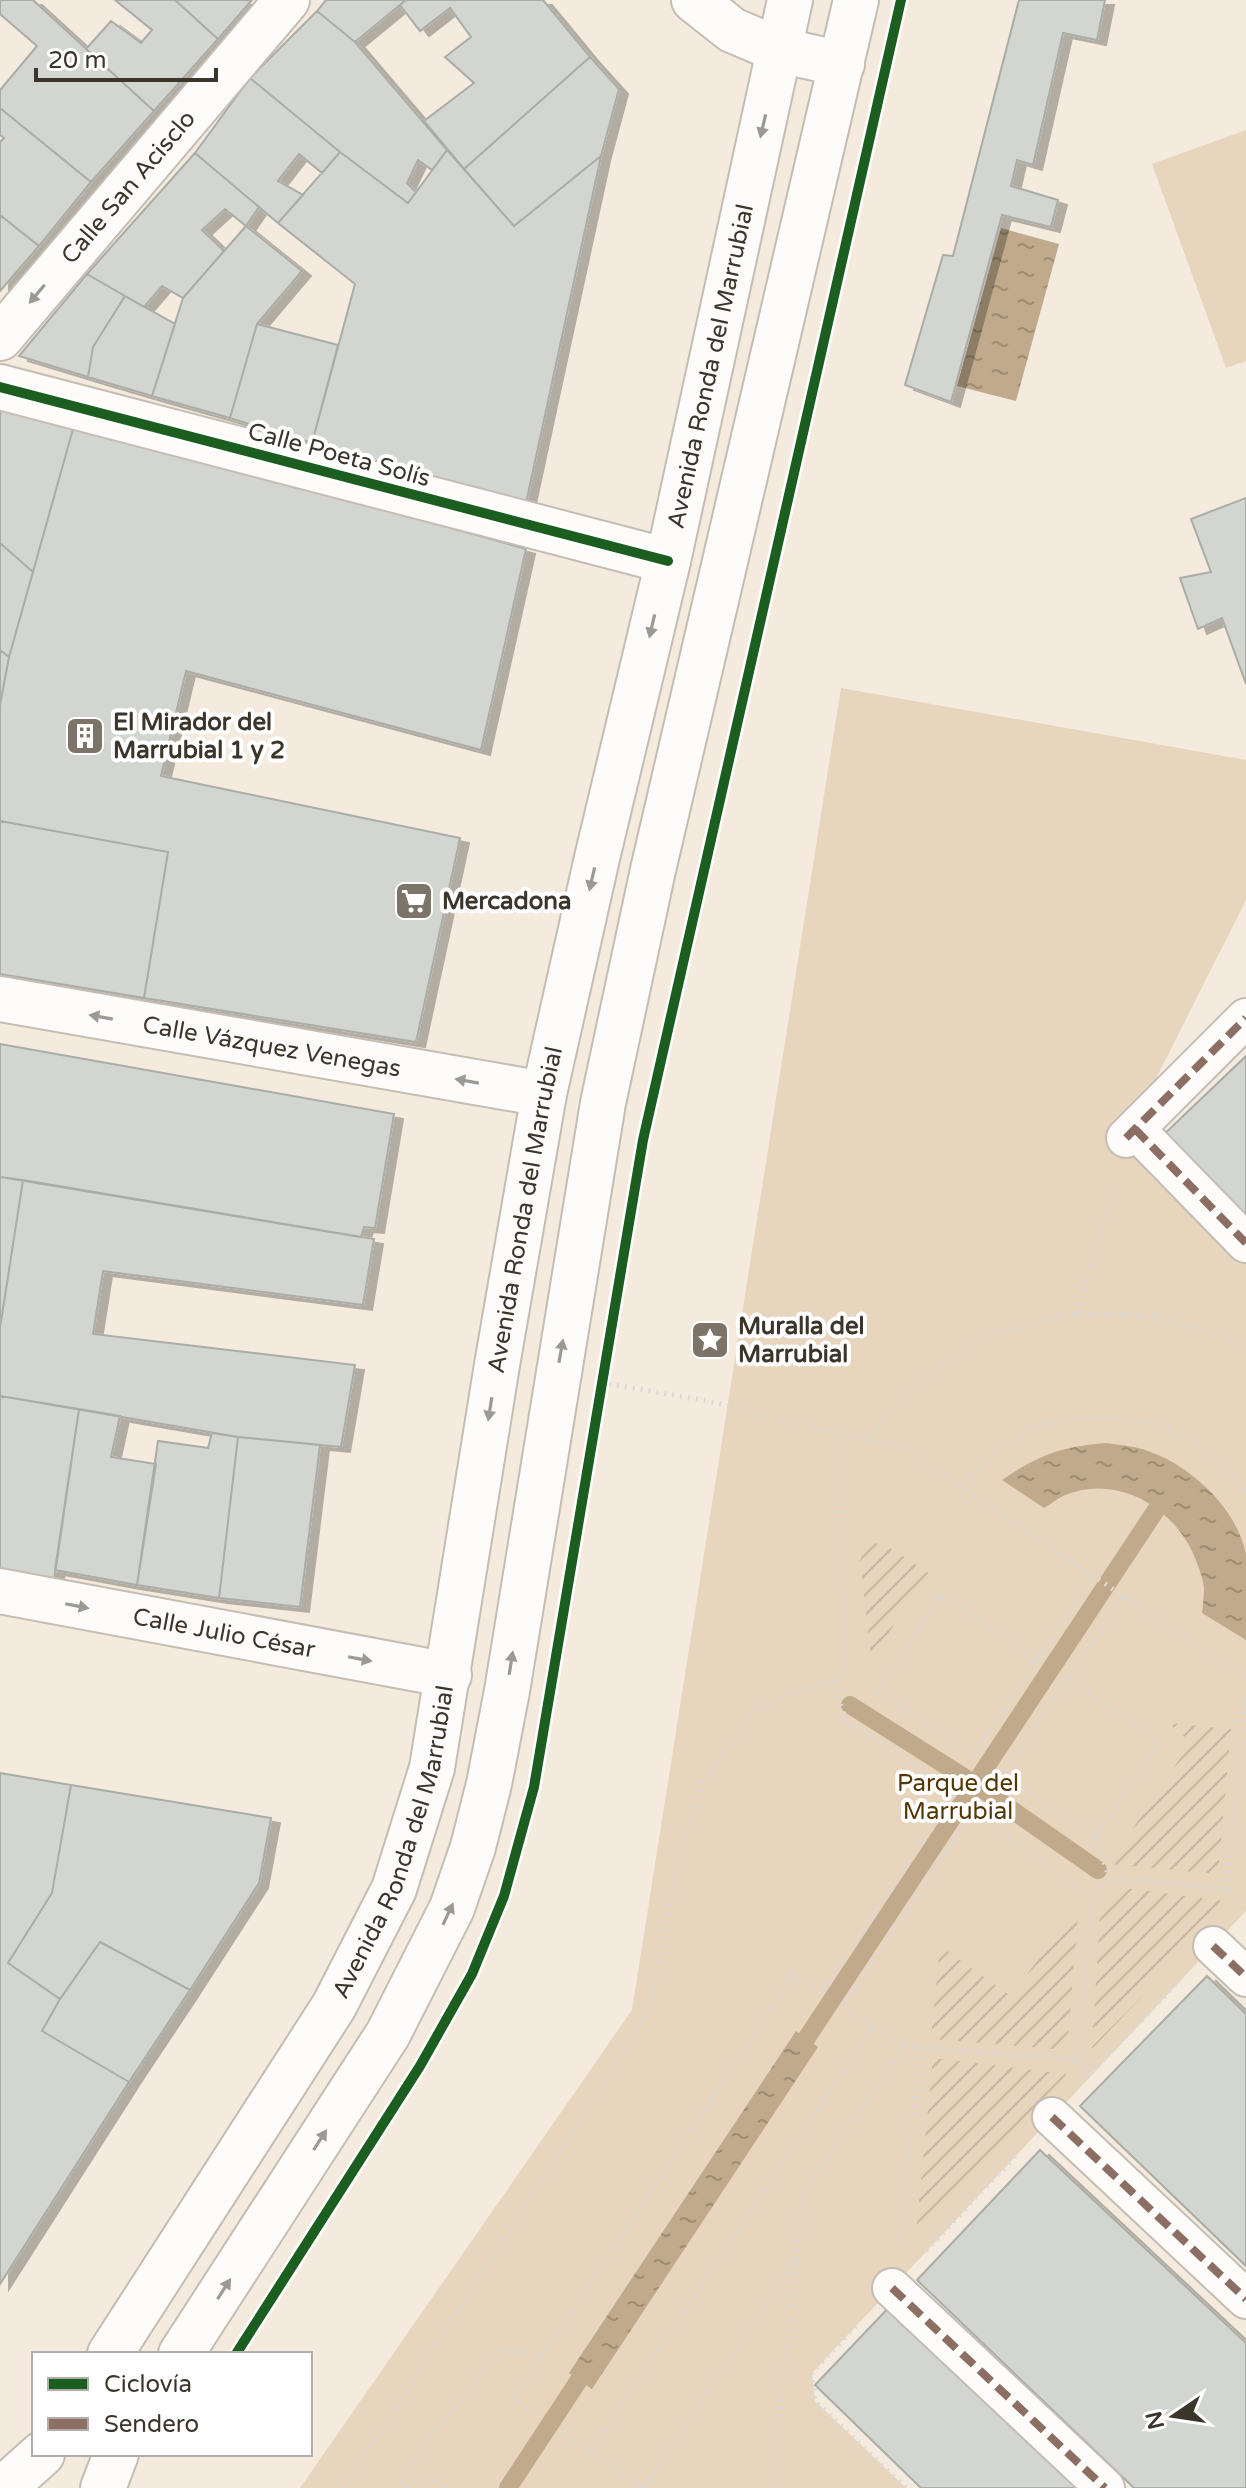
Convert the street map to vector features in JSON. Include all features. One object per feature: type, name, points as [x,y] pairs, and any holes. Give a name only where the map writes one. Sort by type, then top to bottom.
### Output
[{"type":"main road","name":"Calle San Acisclo","points":[[0,338],[287,0]]},
{"type":"main road","points":[[694,0],[732,30],[779,50],[842,64]]},
{"type":"main road","name":"Avenida Ronda del Marrubial","points":[[111,2352],[334,2006],[394,1889],[432,1768],[544,1094],[668,561],[790,0]]},
{"type":"main road","points":[[182,2352],[388,2034],[452,1908],[473,1847],[507,1691],[603,1103],[653,870],[856,0]]},
{"type":"main road","name":"Calle Poeta Solís","points":[[0,387],[668,561]]},
{"type":"main road","name":"Calle Vázquez Venegas","points":[[0,999],[544,1094]]},
{"type":"main road","name":"Calle Julio César","points":[[0,1591],[449,1675]]},
{"type":"main road","points":[[4,2488],[40,2456]]},
{"type":"main road","points":[[103,2488],[115,2456]]},
{"type":"street","points":[[1246,1018],[1130,1134],[1246,1243]]},
{"type":"street","points":[[1213,1946],[1246,1977]]},
{"type":"street","points":[[1052,2117],[1246,2299]]},
{"type":"street","points":[[892,2288],[1105,2488]]},
{"type":"path","points":[[1077,1313],[1130,1134]]},
{"type":"path","points":[[865,1439],[924,1378],[989,1335],[1077,1313],[1153,1316],[1223,1336],[1245,1350]]},
{"type":"path","points":[[598,1398],[603,1368]]},
{"type":"path","points":[[601,1383],[708,1401],[903,1449],[1246,1678]]},
{"type":"path","points":[[963,1489],[981,1466],[1017,1435],[1056,1421],[1102,1418],[1150,1423],[1199,1446],[1237,1480],[1246,1494]]},
{"type":"path","points":[[344,2488],[648,2014],[679,1856],[703,1783],[754,1711],[796,1691],[846,1677],[837,1433]]},
{"type":"path","points":[[1038,1659],[942,1595],[878,1691],[973,1755],[1096,1577]]},
{"type":"path","points":[[1109,1877],[1095,1837],[1003,1774],[1122,1595]]},
{"type":"path","points":[[1068,1679],[1160,1742],[1095,1837]]},
{"type":"path","points":[[545,2418],[514,2398],[793,1976],[821,1994],[956,1792],[846,1721],[833,1680]]},
{"type":"path","points":[[1227,1889],[1246,1692]]},
{"type":"path","points":[[1092,1899],[974,1811],[843,2006],[904,2046],[1078,2060],[1092,2073]]},
{"type":"path","points":[[1109,1877],[1227,1889],[1246,1909]]},
{"type":"path","points":[[1078,2060],[1092,1899],[1109,1877]]},
{"type":"path","points":[[906,2488],[815,2401],[812,2373],[1213,1946]]},
{"type":"path","points":[[591,2451],[873,2026]]},
{"type":"path","points":[[772,2488],[803,2192],[904,2046]]},
{"type":"path","points":[[892,2288],[921,2047]]},
{"type":"path","points":[[562,2432],[643,2488],[796,2259]]},
{"type":"path","points":[[409,2488],[400,2482],[408,2468],[437,2427],[502,2350],[543,2355]]},
{"type":"path","points":[[427,2488],[434,2478],[450,2488]]},
{"type":"green space","points":[[1246,130],[1246,361],[1226,368],[1152,164]]},
{"type":"green space","name":"Parque del Marrubial","points":[[841,688],[1246,760],[1246,900],[1126,1138],[1246,1260],[1246,1911],[812,2373],[815,2401],[906,2488],[300,2488],[632,2010]]},
{"type":"green space","points":[[875,1543],[887,1546],[929,1573],[871,1659],[860,1561],[864,1550]]},
{"type":"green space","points":[[1168,1723],[1231,1729],[1218,1874],[1109,1864],[1191,1742]]},
{"type":"green space","points":[[1117,1887],[1232,1902],[1092,2049],[1100,1914]]},
{"type":"green space","points":[[1079,1904],[1067,2050],[931,2039],[940,1946],[1011,1996]]},
{"type":"green space","points":[[933,2058],[1067,2074],[916,2232]]},
{"type":"water","points":[[1001,228],[1059,244],[1016,401],[957,386]]},
{"type":"water","points":[[1106,1443],[1148,1451],[1180,1467],[1209,1490],[1233,1520],[1246,1554],[1246,1640],[1202,1613],[1203,1584],[1193,1553],[1171,1521],[1157,1508],[1140,1498],[1104,1489],[1065,1495],[1044,1508],[1002,1480],[1051,1453]]},
{"type":"water","points":[[796,2031],[818,2047],[592,2389],[569,2373]]},
{"type":"building","points":[[0,0],[33,0],[154,111],[91,182],[0,108],[0,90],[37,46],[0,14]]},
{"type":"building","points":[[115,0],[175,0],[218,39],[154,111],[86,49],[111,21],[141,43],[152,30]]},
{"type":"building","points":[[175,0],[252,0],[218,39]]},
{"type":"building","points":[[326,0],[406,0],[355,42],[317,11]]},
{"type":"building","points":[[406,0],[543,0],[590,57],[464,169],[424,121],[474,83],[445,57],[471,37],[450,8],[420,31],[400,5]]},
{"type":"building","points":[[1019,0],[1105,0],[1097,40],[1063,33],[1033,165],[1017,160],[1011,186],[1058,200],[1051,227],[1002,215],[951,402],[905,385],[943,255],[953,256]]},
{"type":"building","points":[[317,11],[355,42],[447,150],[432,170],[418,160],[407,183],[416,192],[408,203],[250,78]]},
{"type":"building","points":[[590,57],[619,89],[601,156],[514,226],[464,169]]},
{"type":"building","points":[[250,78],[340,152],[322,173],[299,154],[278,181],[303,195],[278,223],[195,153]]},
{"type":"building","points":[[0,108],[91,182],[39,246],[0,215],[0,142],[4,138],[0,135]]},
{"type":"building","points":[[447,150],[514,226],[601,156],[526,503],[312,443],[355,284],[278,223],[340,152],[408,203]]},
{"type":"building","points":[[195,153],[259,207],[246,226],[225,209],[202,230],[224,251],[183,298],[162,286],[144,307],[87,274]]},
{"type":"building","points":[[0,215],[39,246],[0,291]]},
{"type":"building","points":[[246,226],[302,271],[257,324],[230,418],[152,396],[183,298]]},
{"type":"building","points":[[87,274],[125,296],[93,347],[88,377],[19,356]]},
{"type":"building","points":[[125,296],[175,324],[152,396],[88,377],[93,347]]},
{"type":"building","points":[[257,324],[338,345],[312,443],[230,418]]},
{"type":"building","points":[[0,398],[75,422],[33,572],[0,543]]},
{"type":"building","name":"El Mirador del Marrubial 1 y 2","points":[[75,422],[526,549],[481,750],[186,671],[161,776],[460,838],[416,1042],[144,998],[168,852],[0,821],[0,705],[9,657]]},
{"type":"building","points":[[1246,498],[1246,684],[1222,618],[1198,629],[1180,578],[1211,572],[1191,519]]},
{"type":"building","points":[[0,543],[33,572],[9,657],[0,650]]},
{"type":"building","points":[[0,650],[9,657],[0,705]]},
{"type":"building","points":[[0,821],[168,852],[144,998],[0,974]]},
{"type":"building","points":[[0,1044],[394,1114],[375,1228],[364,1227],[361,1237],[0,1177]]},
{"type":"building","points":[[1246,1056],[1246,1231],[1157,1141]]},
{"type":"building","points":[[0,1177],[23,1180],[0,1328]]},
{"type":"building","points":[[23,1180],[374,1239],[363,1305],[103,1271],[93,1334],[355,1365],[341,1447],[238,1437],[0,1396],[0,1328]]},
{"type":"building","points":[[0,1396],[79,1409],[54,1581],[0,1572]]},
{"type":"building","points":[[79,1409],[120,1416],[111,1457],[156,1464],[137,1585],[55,1570]]},
{"type":"building","points":[[212,1433],[238,1437],[219,1598],[137,1585],[158,1441],[208,1448]]},
{"type":"building","points":[[238,1437],[320,1445],[300,1607],[219,1598]]},
{"type":"building","points":[[0,1773],[71,1785],[52,1893],[8,1963],[60,1999],[42,2031],[129,2082],[0,2284]]},
{"type":"building","points":[[71,1785],[271,1818],[259,1883],[190,1990],[100,1942],[60,1999],[8,1963],[52,1893]]},
{"type":"building","points":[[100,1942],[190,1990],[129,2082],[42,2031]]},
{"type":"building","points":[[1207,1976],[1246,2014],[1246,2266],[1080,2106]]},
{"type":"building","points":[[1040,2150],[1246,2343],[1246,2488],[1134,2488],[917,2280]]},
{"type":"building","points":[[895,2301],[1090,2488],[921,2488],[815,2385]]},
{"type":"waterway","points":[[806,2039],[1158,1507]]},
{"type":"waterway","points":[[850,1705],[975,1784],[1098,1870]]},
{"type":"waterway","points":[[508,2488],[579,2380]]},
{"type":"marked path","points":[[1126,1138],[1246,1018]]},
{"type":"marked path","points":[[1135,1129],[1246,1243]]},
{"type":"marked path","points":[[1213,1946],[1246,1977]]},
{"type":"marked path","points":[[1052,2117],[1246,2299]]},
{"type":"marked path","points":[[892,2288],[1105,2488]]},
{"type":"cycle path","points":[[237,2352],[420,2066],[472,1974],[504,1896],[534,1787],[643,1140],[901,0]]},
{"type":"cycle path","points":[[0,387],[668,561]]},
{"type":"place","name":"El Mirador del Marrubial 1 y 2","points":[[85,736]]},
{"type":"place","name":"Mercadona","points":[[414,901]]},
{"type":"place","name":"Muralla del Marrubial","points":[[710,1340]]}]
